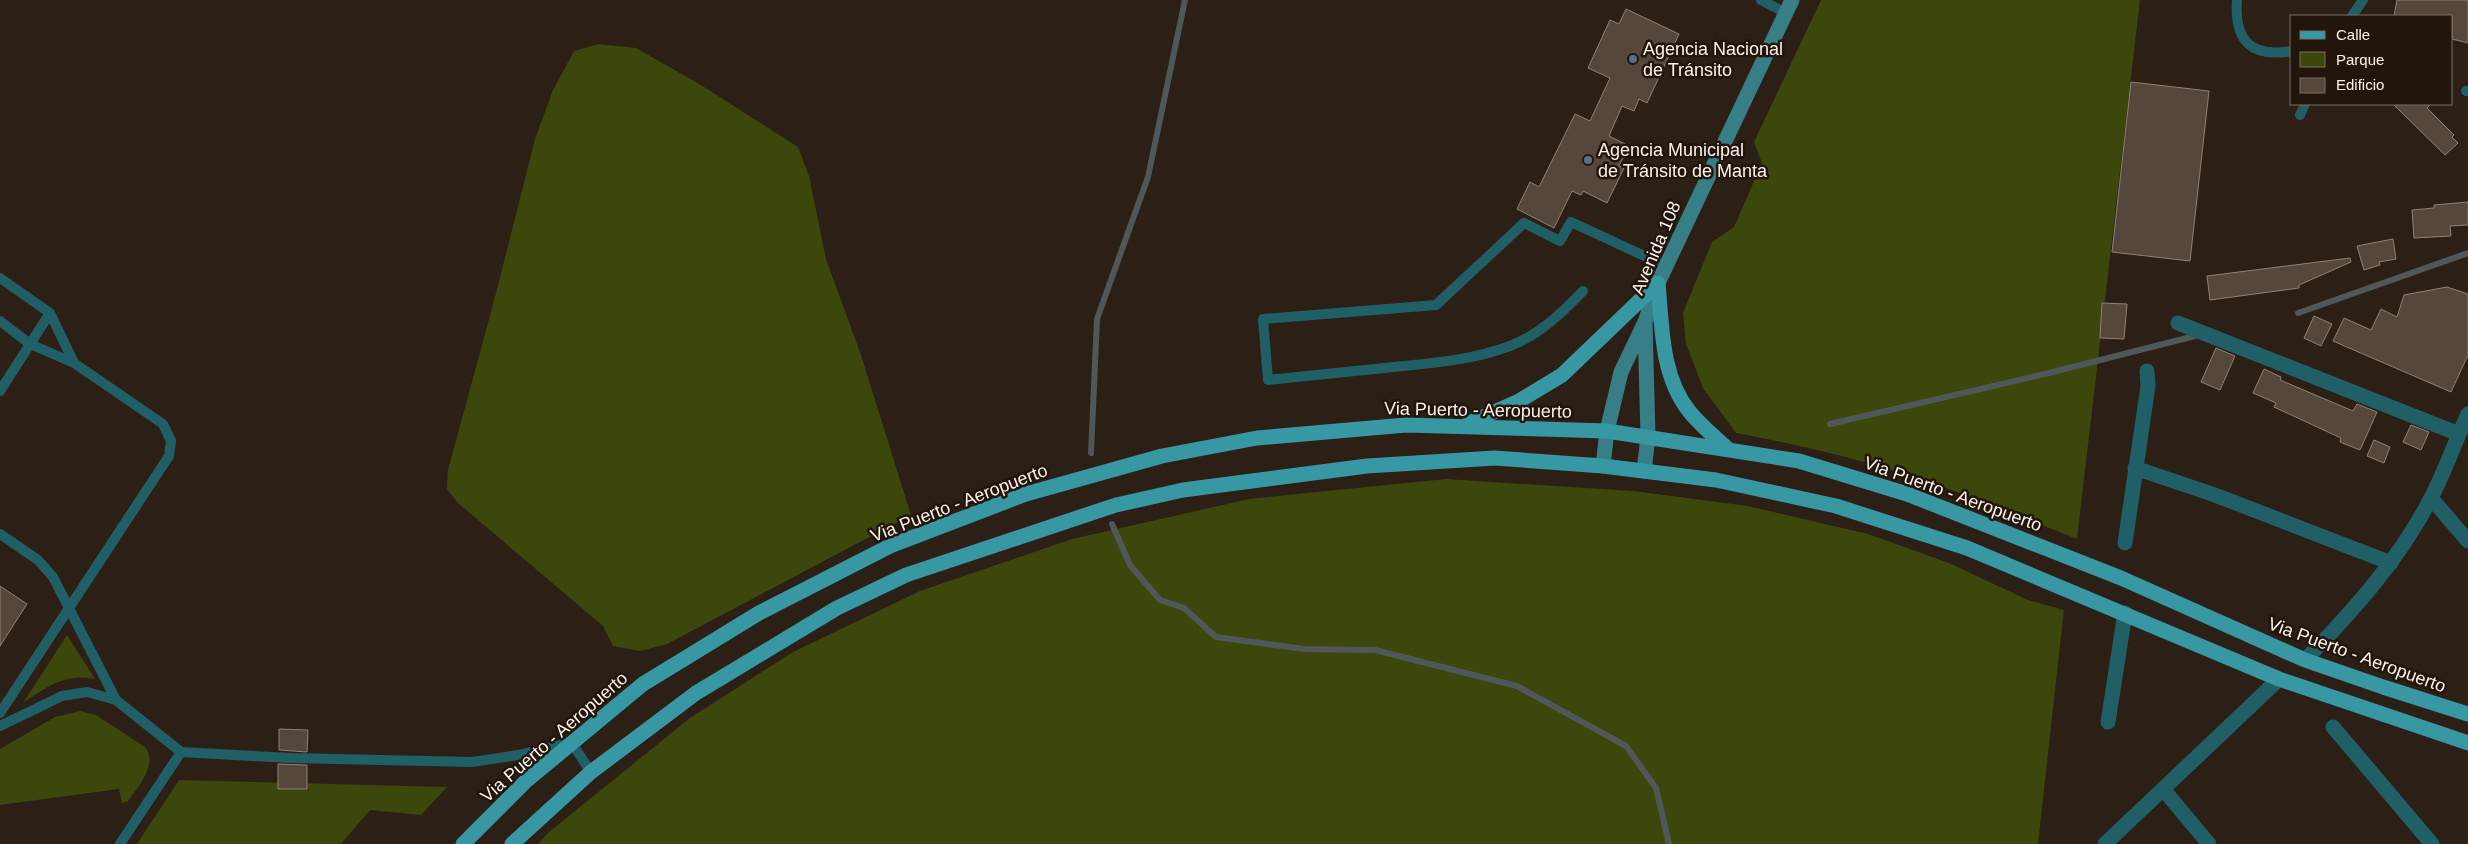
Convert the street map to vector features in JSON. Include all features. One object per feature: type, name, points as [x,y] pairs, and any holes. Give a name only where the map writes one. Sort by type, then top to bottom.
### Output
[{"type":"main road","points":[[1464,425],[1519,401],[1562,375],[1658,283]]},
{"type":"main road","points":[[1658,283],[1663,343],[1673,384],[1689,412],[1728,449]]},
{"type":"main road","name":"Via Puerto - Aeropuerto","points":[[463,844],[526,781],[643,684],[758,613],[890,546],[1026,494],[1162,456],[1257,438],[1406,425],[1464,425],[1607,431],[1799,461],[1907,494],[2121,578],[2305,660],[2382,688],[2468,714]]},
{"type":"main road","points":[[512,844],[591,772],[696,693],[837,608],[906,575],[1116,505],[1184,490],[1368,466],[1495,458],[1603,466],[1716,480],[1836,506],[1967,548],[2279,679],[2468,743]]},
{"type":"street","name":"Avenida 108","points":[[1603,466],[1607,431],[1621,372],[1645,322],[1658,283],[1789,6]]},
{"type":"street","name":"Avenida 108","points":[[1644,471],[1648,437],[1645,322]]},
{"type":"street","points":[[2178,323],[2459,434]]},
{"type":"street","points":[[2125,543],[2148,386],[2146,371]]},
{"type":"street","points":[[2305,660],[2350,613],[2391,563],[2431,498],[2468,414]]},
{"type":"street","points":[[2135,468],[2215,495],[2391,563]]},
{"type":"street","points":[[2431,498],[2468,541]]},
{"type":"street","points":[[2108,722],[2124,614]]},
{"type":"street","points":[[2104,844],[2279,679]]},
{"type":"street","points":[[2333,727],[2432,844]]},
{"type":"street","points":[[2162,789],[2209,844]]},
{"type":"lane","points":[[1761,0],[1789,6]]},
{"type":"lane","points":[[2237,0],[2239,33],[2250,47],[2273,54],[2290,51]]},
{"type":"lane","points":[[2353,15],[2362,0]]},
{"type":"lane","points":[[2300,115],[2305,105]]},
{"type":"lane","points":[[1583,291],[1562,313],[1538,331],[1512,346],[1483,355],[1441,362],[1268,380],[1263,319],[1436,305],[1524,223],[1560,242],[1571,222],[1666,266]]},
{"type":"lane","points":[[0,278],[50,313],[74,363]]},
{"type":"lane","points":[[0,391],[50,313]]},
{"type":"lane","points":[[0,321],[30,344],[74,363],[163,424],[170,436],[171,446],[169,456],[0,712]]},
{"type":"lane","points":[[0,534],[46,567],[58,586],[116,700]]},
{"type":"lane","points":[[0,726],[70,693],[88,692],[116,700],[181,752],[300,758],[472,762],[518,755],[571,742],[591,772]]},
{"type":"lane","points":[[120,844],[181,752]]},
{"type":"green space","points":[[1821,0],[2140,0],[2077,539],[1918,478],[1816,450],[1736,433],[1703,388],[1686,344],[1683,313],[1712,242],[1734,227],[1762,163],[1754,142]]},
{"type":"green space","points":[[598,44],[636,48],[701,85],[798,147],[809,176],[826,259],[861,355],[911,515],[667,644],[640,651],[613,646],[603,626],[458,503],[447,489],[448,470],[535,139],[553,90],[574,51]]},
{"type":"green space","points":[[1446,479],[1633,491],[1748,506],[1868,534],[1949,563],[2028,600],[2064,610],[2038,844],[538,844],[549,832],[690,718],[793,652],[920,591],[1072,539],[1249,499]]},
{"type":"green space","points":[[67,635],[95,679],[74,678],[65,680],[49,687],[23,703]]},
{"type":"green space","points":[[80,711],[96,715],[145,747],[149,761],[146,775],[128,801],[122,803],[119,789],[0,805],[0,749],[55,717]]},
{"type":"green space","points":[[179,780],[447,787],[421,815],[370,810],[341,844],[137,844]]},
{"type":"building","points":[[2397,0],[2468,0],[2468,43],[2453,39],[2453,15],[2394,15]]},
{"type":"building","points":[[1626,9],[1679,34],[1647,103],[1639,99],[1634,111],[1622,106],[1609,136],[1629,146],[1619,166],[1624,168],[1607,203],[1583,191],[1581,195],[1572,191],[1554,228],[1517,209],[1530,182],[1539,187],[1575,114],[1590,121],[1610,78],[1588,68],[1610,20],[1619,24]]},
{"type":"building","points":[[2131,82],[2209,91],[2190,261],[2112,252]]},
{"type":"building","points":[[2394,105],[2430,105],[2427,108],[2454,135],[2452,137],[2458,143],[2445,155]]},
{"type":"building","points":[[2468,202],[2468,225],[2450,226],[2451,236],[2414,238],[2412,210],[2434,208],[2434,205]]},
{"type":"building","points":[[2393,239],[2396,259],[2379,262],[2380,265],[2364,270],[2357,246]]},
{"type":"building","points":[[2350,258],[2351,262],[2299,285],[2299,288],[2210,300],[2207,276]]},
{"type":"building","points":[[2447,287],[2468,294],[2468,355],[2451,392],[2333,341],[2344,318],[2371,330],[2381,309],[2397,317],[2404,295]]},
{"type":"building","points":[[2102,303],[2127,304],[2124,339],[2100,338]]},
{"type":"building","points":[[2314,316],[2332,324],[2321,346],[2304,338]]},
{"type":"building","points":[[2216,348],[2235,356],[2220,390],[2201,382]]},
{"type":"building","points":[[2264,369],[2281,377],[2280,380],[2353,411],[2357,404],[2377,412],[2360,450],[2340,442],[2341,438],[2274,407],[2276,403],[2253,393]]},
{"type":"building","points":[[2411,425],[2429,432],[2421,450],[2403,442]]},
{"type":"building","points":[[2374,440],[2390,447],[2384,463],[2367,456]]},
{"type":"building","points":[[0,586],[27,604],[0,646]]},
{"type":"building","points":[[279,729],[308,730],[307,752],[279,750]]},
{"type":"building","points":[[278,764],[307,765],[307,789],[278,789]]},
{"type":"waterway","points":[[1091,453],[1097,319],[1148,177],[1185,0]]},
{"type":"waterway","points":[[2298,313],[2468,253]]},
{"type":"waterway","points":[[1830,424],[2049,373],[2195,336]]},
{"type":"waterway","points":[[1112,524],[1130,565],[1160,600],[1184,608],[1216,637],[1304,649],[1375,650],[1517,686],[1626,746],[1656,788],[1669,844]]},
{"type":"place","name":"Agencia Nacional de Tránsito","points":[[1633,59]]},
{"type":"place","name":"Agencia Municipal de Tránsito de Manta","points":[[1588,160]]}]
